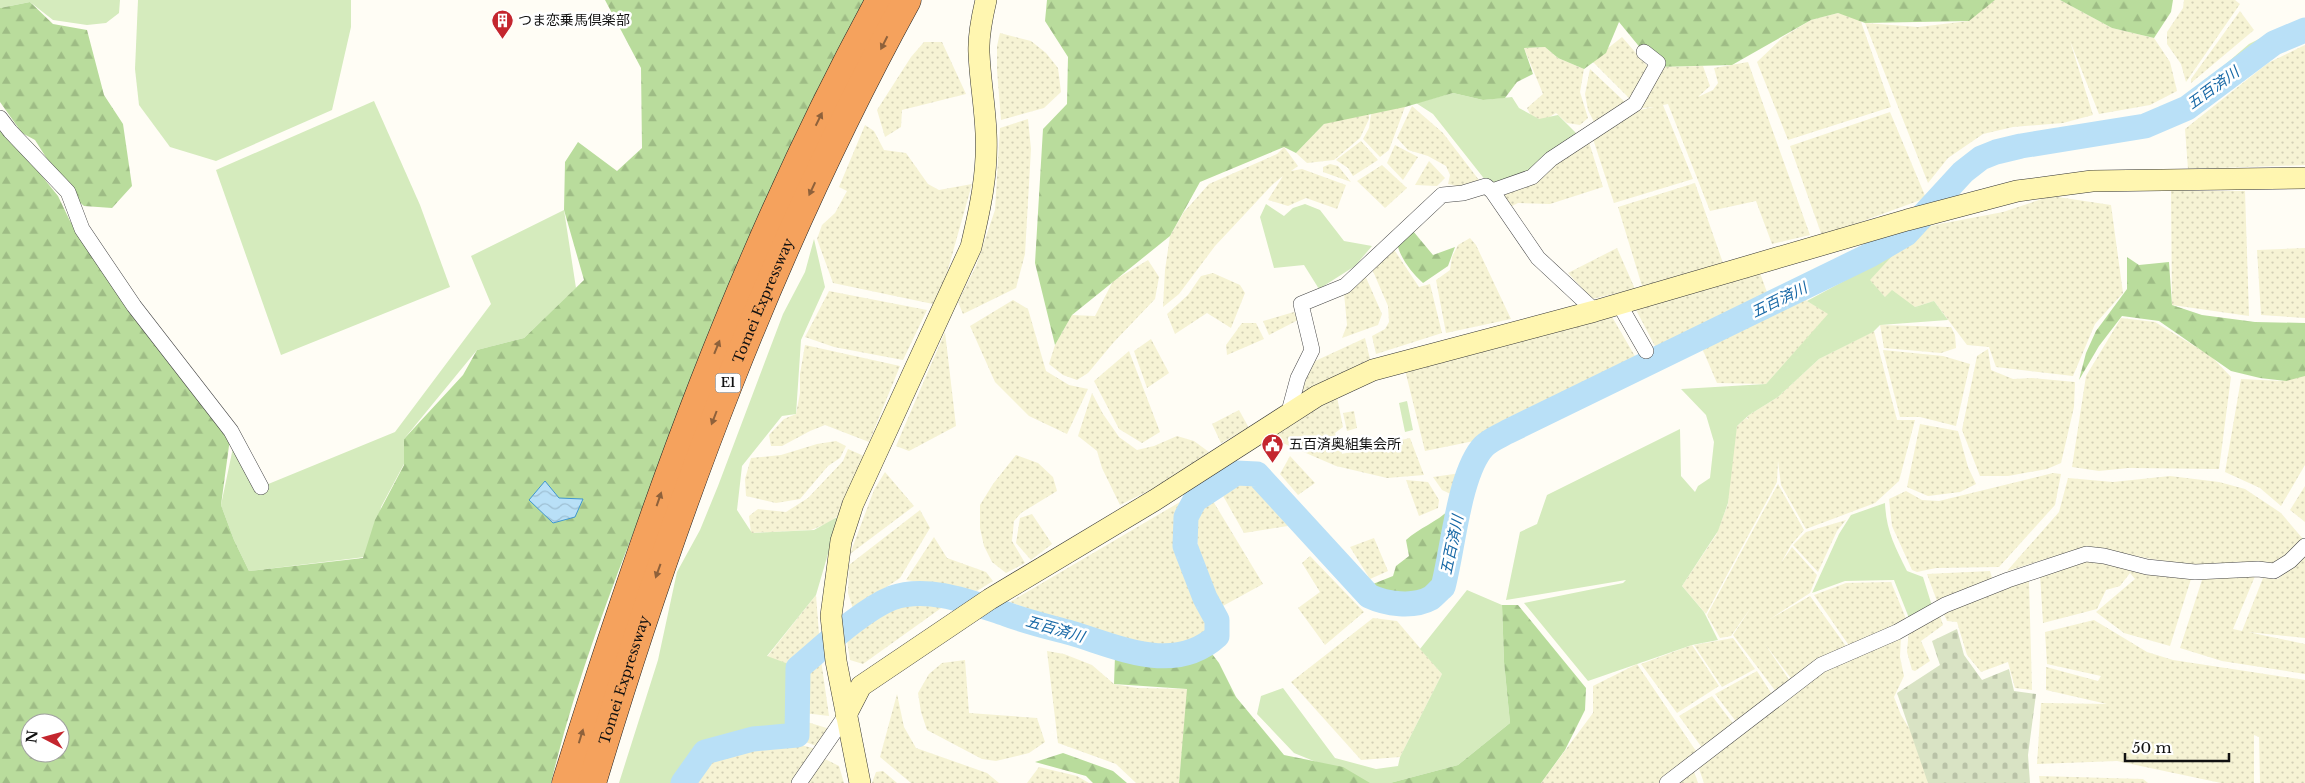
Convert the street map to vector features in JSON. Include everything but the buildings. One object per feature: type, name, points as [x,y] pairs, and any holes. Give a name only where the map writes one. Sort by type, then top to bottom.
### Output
[{"type":"highway","name":"Tomei Expressway","points":[[566,783],[629,584],[672,462],[719,342],[767,228],[821,114],[880,0]]},
{"type":"highway","name":"Tomei Expressway","points":[[592,783],[651,591],[694,469],[740,350],[785,246],[838,134],[907,0]]},
{"type":"street","points":[[860,783],[836,662],[831,616],[841,541],[853,504],[971,247],[981,207],[986,170],[986,126],[978,52],[982,16],[986,0]]},
{"type":"street","points":[[1492,191],[1532,176],[1551,159],[1635,104],[1658,63],[1644,52]]},
{"type":"street","points":[[0,118],[68,192],[87,236],[134,306],[231,431],[261,487]]},
{"type":"street","points":[[799,783],[846,715],[862,686],[982,604],[1155,500],[1317,396],[1373,370],[1595,312],[1907,220],[2017,191],[2092,181],[2305,178]]},
{"type":"street","points":[[1288,415],[1298,378],[1312,350],[1301,304],[1344,286],[1442,195],[1463,193],[1486,186],[1492,191],[1538,258],[1595,312]]},
{"type":"street","points":[[1619,304],[1646,351]]},
{"type":"street","points":[[1667,783],[1820,665],[1897,632],[1945,605],[2008,580],[2086,554],[2104,556],[2147,566],[2195,572],[2258,569],[2274,571],[2290,561],[2305,546]]},
{"type":"shaded area","points":[[1989,0],[2060,0],[2112,28],[2154,38],[2170,62],[2177,91],[2150,105],[2099,114],[2070,41],[2093,115],[2063,123],[2013,127],[1983,134],[1948,158],[1928,183],[1865,23],[1918,27],[1969,21]]},
{"type":"shaded area","points":[[2184,0],[2235,0],[2240,4],[2186,82],[2181,64],[2167,44],[2167,32],[2183,8]]},
{"type":"shaded area","points":[[2240,11],[2254,30],[2191,83],[2191,79]]},
{"type":"shaded area","points":[[1838,13],[1860,19],[1891,107],[1788,140],[1757,62],[1783,37],[1811,20]]},
{"type":"shaded area","points":[[1000,33],[1031,41],[1046,53],[1058,68],[1061,92],[1044,108],[1001,120],[997,70],[997,46]]},
{"type":"shaded area","points":[[1622,37],[1649,68],[1631,100],[1592,61]]},
{"type":"shaded area","points":[[924,42],[942,42],[966,94],[902,110],[901,127],[885,137],[877,110],[911,57]]},
{"type":"shaded area","points":[[2305,45],[2305,165],[2188,169],[2185,129],[2268,63]]},
{"type":"shaded area","points":[[1545,47],[1558,58],[1584,69],[1580,92],[1588,118],[1580,125],[1567,123],[1556,113],[1543,121],[1531,116],[1527,108],[1543,94],[1524,48]]},
{"type":"shaded area","points":[[1748,62],[1810,235],[1772,244],[1756,201],[1710,211],[1668,104],[1663,105],[1693,179],[1614,203],[1593,139],[1635,111],[1654,107],[1643,108],[1635,104],[1656,67],[1703,66],[1710,86],[1698,97],[1713,90],[1718,83],[1714,68]]},
{"type":"shaded area","points":[[1590,69],[1626,103],[1594,122],[1588,110],[1585,94]]},
{"type":"shaded area","points":[[1369,106],[1369,119],[1360,138],[1334,160],[1307,163],[1296,153],[1324,124]]},
{"type":"shaded area","points":[[1412,106],[1443,133],[1479,180],[1462,187],[1448,184],[1450,175],[1446,166],[1428,156],[1408,150],[1397,138]]},
{"type":"shaded area","points":[[1405,107],[1389,150],[1380,157],[1363,139],[1369,128],[1372,108]]},
{"type":"shaded area","points":[[1890,112],[1926,198],[1822,236],[1790,146]]},
{"type":"shaded area","points":[[1028,119],[1031,149],[1025,254],[1016,288],[963,314],[958,302],[976,266],[995,210],[1000,128]]},
{"type":"shaded area","points":[[865,125],[874,131],[884,150],[906,153],[928,184],[939,190],[972,184],[945,280],[933,304],[833,283],[817,239],[822,225],[835,213],[847,191],[839,187]]},
{"type":"shaded area","points":[[1588,139],[1603,187],[1550,204],[1518,203],[1510,207],[1503,192]]},
{"type":"shaded area","points":[[1361,141],[1378,160],[1353,176],[1348,168],[1336,160]]},
{"type":"shaded area","points":[[1395,145],[1418,157],[1403,180],[1387,163]]},
{"type":"shaded area","points":[[1284,147],[1298,166],[1291,171],[1302,169],[1346,185],[1337,209],[1306,198],[1288,206],[1268,200],[1283,176],[1272,185],[1215,246],[1179,294],[1163,307],[1165,270],[1170,236],[1184,212],[1209,184],[1277,154]]},
{"type":"shaded area","points":[[1429,161],[1445,178],[1437,186],[1415,185]]},
{"type":"shaded area","points":[[1330,164],[1338,166],[1351,182],[1323,172],[1323,167]]},
{"type":"shaded area","points":[[1382,165],[1407,188],[1385,208],[1357,181]]},
{"type":"shaded area","points":[[1695,183],[1723,263],[1642,286],[1618,207]]},
{"type":"shaded area","points":[[2171,191],[2245,191],[2249,316],[2172,305]]},
{"type":"shaded area","points":[[2051,196],[2111,205],[2123,293],[2095,324],[2073,376],[1996,367],[1989,347],[1967,345],[1934,301],[1915,307],[1885,297],[1869,280],[1919,228],[2003,212]]},
{"type":"shaded area","points":[[1470,238],[1476,245],[1511,319],[1446,333],[1436,280],[1450,270],[1452,257],[1458,245]]},
{"type":"shaded area","points":[[1393,248],[1419,287],[1430,284],[1442,333],[1376,354],[1372,336],[1385,329],[1389,322],[1388,306],[1372,269]]},
{"type":"shaded area","points":[[1617,248],[1635,289],[1592,299],[1568,273]]},
{"type":"shaded area","points":[[2305,248],[2305,318],[2261,315],[2257,250]]},
{"type":"shaded area","points":[[1148,260],[1159,277],[1155,299],[1113,343],[1088,373],[1077,380],[1063,375],[1049,364],[1055,345],[1072,315],[1095,316],[1113,281]]},
{"type":"shaded area","points":[[1213,273],[1240,285],[1245,293],[1231,328],[1207,313],[1175,334],[1167,314],[1188,295],[1201,276]]},
{"type":"shaded area","points":[[1364,273],[1382,314],[1378,325],[1342,338],[1347,325],[1344,293]]},
{"type":"shaded area","points":[[1760,273],[1768,295],[1656,348],[1634,306]]},
{"type":"shaded area","points":[[829,291],[927,310],[903,360],[834,347],[805,337]]},
{"type":"shaded area","points":[[1804,299],[1829,314],[1766,384],[1717,383],[1702,348]]},
{"type":"shaded area","points":[[1013,300],[1028,309],[1046,371],[1069,385],[1088,389],[1067,434],[1029,416],[995,382],[970,326]]},
{"type":"shaded area","points":[[1294,312],[1298,320],[1269,335],[1263,321]]},
{"type":"shaded area","points":[[1611,315],[1636,358],[1510,417],[1474,441],[1425,451],[1405,370]]},
{"type":"shaded area","points":[[2121,318],[2155,322],[2211,356],[2231,377],[2219,469],[2128,468],[2099,471],[2072,467],[2086,376]]},
{"type":"shaded area","points":[[1242,323],[1256,323],[1264,339],[1227,355],[1226,345]]},
{"type":"shaded area","points":[[1880,325],[1951,327],[1955,335],[1956,348],[1941,353],[1884,348]]},
{"type":"shaded area","points":[[1874,331],[1897,420],[1915,420],[1899,481],[1875,503],[1806,529],[1781,485],[1778,461],[1777,482],[1706,614],[1682,586],[1716,535],[1728,504],[1733,442],[1737,426],[1746,418],[1749,420],[1747,417],[1749,415],[1778,397],[1819,359]]},
{"type":"shaded area","points":[[945,332],[956,426],[909,451],[896,446]]},
{"type":"shaded area","points":[[1365,338],[1370,359],[1300,395],[1313,362]]},
{"type":"shaded area","points":[[1151,339],[1169,373],[1147,388],[1134,351]]},
{"type":"shaded area","points":[[805,345],[900,366],[869,442],[825,425],[782,446],[771,446],[769,435],[784,419],[796,414]]},
{"type":"shaded area","points":[[1988,349],[1991,370],[2013,379],[2032,378],[2075,382],[2074,407],[2061,463],[2047,469],[2008,476],[1980,476],[1962,430],[1977,356]]},
{"type":"shaded area","points":[[1883,350],[1943,356],[1970,364],[1956,426],[1920,417],[1900,417]]},
{"type":"shaded area","points":[[1129,351],[1160,432],[1142,443],[1119,429],[1094,381]]},
{"type":"shaded area","points":[[2305,373],[2305,465],[2281,506],[2260,488],[2225,472],[2241,379],[2282,381]]},
{"type":"shaded area","points":[[1092,393],[1103,414],[1119,437],[1137,450],[1154,446],[1177,436],[1194,441],[1209,452],[1172,479],[1120,505],[1102,468],[1097,451],[1078,436]]},
{"type":"shaded area","points":[[1337,397],[1343,427],[1335,433],[1342,454],[1410,438],[1424,475],[1387,478],[1336,466],[1269,437]]},
{"type":"shaded area","points":[[1239,410],[1249,428],[1221,443],[1212,424]]},
{"type":"shaded area","points":[[1354,411],[1357,428],[1347,431],[1343,413]]},
{"type":"shaded area","points":[[1920,424],[1958,431],[1968,467],[1976,484],[1960,492],[1928,496],[1907,487]]},
{"type":"shaded area","points":[[836,441],[846,446],[840,458],[828,466],[800,499],[776,503],[746,496],[745,479],[751,458],[781,455],[817,444]]},
{"type":"shaded area","points":[[848,449],[864,456],[840,514],[828,523],[811,530],[751,533],[749,516],[758,509],[786,512],[808,498],[843,461]]},
{"type":"shaded area","points":[[1016,455],[1038,463],[1053,477],[1057,491],[1021,513],[1014,521],[1012,541],[1025,563],[1006,573],[992,562],[984,546],[980,528],[980,505],[993,484]]},
{"type":"shaded area","points":[[1290,456],[1315,483],[1298,495],[1280,474]]},
{"type":"shaded area","points":[[885,472],[914,506],[850,554],[874,490]]},
{"type":"shaded area","points":[[1461,473],[1457,497],[1442,490],[1433,477]]},
{"type":"shaded area","points":[[2053,473],[2061,474],[2055,505],[1999,567],[1936,568],[1917,572],[1912,570],[1892,526],[1889,499],[1906,491],[1922,500],[1939,501]]},
{"type":"shaded area","points":[[2170,476],[2219,482],[2245,489],[2281,513],[2303,539],[2274,565],[2196,566],[2088,546],[2007,571],[2059,512],[2068,478],[2113,482]]},
{"type":"shaded area","points":[[1406,480],[1428,482],[1439,500],[1438,508],[1419,516]]},
{"type":"shaded area","points":[[1243,481],[1255,485],[1288,526],[1244,533],[1222,494]]},
{"type":"shaded area","points":[[1778,484],[1804,530],[1791,545],[1781,563],[1792,547],[1817,575],[1810,593],[1770,619],[1810,596],[1848,649],[1793,681],[1765,644],[1790,681],[1777,693],[1733,635],[1752,606],[1731,636],[1720,638],[1707,615]]},
{"type":"shaded area","points":[[2305,486],[2305,522],[2290,510]]},
{"type":"shaded area","points":[[1185,499],[1179,525],[1181,549],[1198,600],[1209,624],[1208,636],[1192,645],[1159,649],[1111,640],[1010,602]]},
{"type":"shaded area","points":[[1213,501],[1263,584],[1221,607],[1199,556],[1196,526],[1201,509]]},
{"type":"shaded area","points":[[920,510],[930,528],[900,578],[853,609],[848,593],[849,565]]},
{"type":"shaded area","points":[[1032,514],[1052,544],[1031,560],[1016,543],[1020,518]]},
{"type":"shaded area","points":[[1846,520],[1837,531],[1818,572],[1793,545],[1806,532]]},
{"type":"shaded area","points":[[934,537],[947,558],[986,572],[993,581],[977,591],[906,580]]},
{"type":"shaded area","points":[[1374,538],[1388,571],[1370,579],[1350,547]]},
{"type":"shaded area","points":[[2305,554],[2305,638],[2248,632],[2305,644],[2305,674],[2222,661],[2180,648],[2202,580],[2258,569],[2233,629],[2242,631],[2263,578],[2278,579]]},
{"type":"shaded area","points":[[1310,556],[1364,612],[1325,645],[1298,608],[1320,592],[1302,563]]},
{"type":"shaded area","points":[[2086,560],[2191,579],[2170,646],[2124,633],[2096,612],[2135,579],[2130,573],[2120,586],[2106,590],[2097,609],[2043,623],[2040,575]]},
{"type":"shaded area","points":[[1990,571],[1993,581],[1937,601],[1927,574]]},
{"type":"shaded area","points":[[2021,580],[2029,581],[2032,690],[2015,688],[2008,662],[1981,672],[1967,655],[1957,622],[1947,621],[1941,608]]},
{"type":"shaded area","points":[[1891,582],[1907,621],[1850,647],[1814,595],[1846,583]]},
{"type":"shaded area","points":[[816,595],[819,634],[794,666],[767,657]]},
{"type":"shaded area","points":[[910,601],[944,606],[863,664],[850,660],[846,634],[888,609]]},
{"type":"shaded area","points":[[1939,613],[1943,625],[1921,641],[1930,661],[1915,671],[1912,670],[1907,652],[1909,629]]},
{"type":"shaded area","points":[[1373,618],[1397,621],[1442,674],[1400,757],[1361,760],[1291,682]]},
{"type":"shaded area","points":[[2094,620],[2147,652],[2173,660],[2305,680],[2305,783],[2260,783],[2259,737],[2254,735],[2254,783],[2221,783],[2117,761],[2037,764],[2041,703],[2107,704],[2046,690],[2046,667],[2098,681],[2101,676],[2047,664],[2045,632]]},
{"type":"shaded area","points":[[1901,635],[1900,657],[1904,676],[1894,697],[1901,715],[1923,751],[1928,783],[1704,783],[1697,763],[1828,668]]},
{"type":"shaded area","points":[[1733,638],[1755,669],[1722,687],[1694,645]]},
{"type":"shaded area","points":[[1692,645],[1719,686],[1677,713],[1641,664]]},
{"type":"shaded area","points":[[1047,651],[1064,654],[1092,665],[1114,684],[1137,688],[1188,689],[1179,783],[1136,783],[1116,764],[1058,743]]},
{"type":"shaded area","points":[[821,660],[829,716],[804,713],[805,669]]},
{"type":"shaded area","points":[[965,660],[969,713],[1037,718],[1045,742],[1029,753],[996,761],[982,759],[927,730],[921,712],[918,693],[929,674],[942,663]]},
{"type":"shaded area","points":[[1637,664],[1696,751],[1689,757],[1698,783],[1541,783],[1593,713],[1593,686]]},
{"type":"shaded area","points":[[1757,671],[1773,696],[1738,724],[1715,694]]},
{"type":"shaded area","points":[[897,694],[904,727],[916,748],[987,773],[999,783],[911,783],[880,757]]},
{"type":"shaded area","points":[[1712,696],[1735,726],[1703,749],[1679,716]]},
{"type":"shaded area","points":[[807,722],[830,729],[819,747],[800,740]]},
{"type":"shaded area","points":[[790,742],[816,749],[791,783],[686,783],[700,762],[713,750]]},
{"type":"shaded area","points":[[823,758],[839,766],[844,783],[805,783]]},
{"type":"shaded area","points":[[1039,767],[1077,776],[1089,783],[1027,783]]},
{"type":"shaded area","points":[[883,771],[897,783],[872,783],[876,772]]},
{"type":"shaded area","points":[[2039,776],[2143,779],[2148,783],[2040,783]]},
{"type":"green space","points":[[0,0],[120,0],[119,13],[106,23],[87,25],[53,20],[30,2],[0,8]]},
{"type":"green space","points":[[138,0],[351,0],[351,27],[332,110],[216,161],[170,147],[139,105],[135,69]]},
{"type":"green space","points":[[605,0],[867,0],[648,496],[594,638],[560,747],[551,783],[0,783],[0,124],[58,196],[70,221],[99,261],[231,431],[221,505],[234,540],[249,571],[363,558],[375,520],[404,465],[404,439],[463,375],[477,350],[524,338],[584,280],[564,210],[565,162],[578,142],[617,171],[642,148],[641,68]]},
{"type":"green space","points":[[1047,0],[1995,0],[1969,21],[1865,23],[1838,13],[1811,20],[1732,65],[1656,67],[1619,22],[1606,53],[1584,69],[1558,58],[1545,47],[1524,48],[1533,74],[1517,82],[1505,98],[1483,100],[1453,93],[1405,107],[1324,124],[1296,153],[1284,147],[1200,182],[1170,236],[1072,315],[1055,345],[1035,263],[1043,129],[1067,104],[1068,57],[1045,21]]},
{"type":"green space","points":[[2060,0],[2173,0],[2171,12],[2154,38],[2112,28]]},
{"type":"green space","points":[[30,2],[53,24],[87,30],[104,95],[123,124],[132,186],[112,208],[84,206],[68,192],[35,140],[22,133],[0,102],[0,8]]},
{"type":"green space","points":[[2305,21],[2305,37],[2267,55],[2220,93],[2164,126],[2111,138],[2039,148],[1990,159],[1944,199],[1925,206],[1966,163],[2009,139],[2147,117],[2185,99],[2249,44],[2289,24]]},
{"type":"green space","points":[[1453,93],[1483,100],[1512,97],[1519,108],[1539,119],[1558,115],[1576,133],[1559,154],[1532,177],[1493,185],[1486,181],[1433,114],[1416,103]]},
{"type":"green space","points":[[374,101],[420,205],[450,287],[281,355],[216,170]]},
{"type":"green space","points":[[1266,204],[1284,216],[1293,208],[1305,204],[1320,210],[1344,241],[1372,246],[1355,266],[1319,289],[1304,265],[1274,268],[1260,217]]},
{"type":"green space","points":[[564,210],[576,288],[524,338],[477,350],[404,439],[404,464],[381,507],[373,556],[249,571],[234,540],[221,505],[235,438],[261,487],[395,432],[491,304],[471,256]]},
{"type":"green space","points":[[1413,231],[1433,255],[1455,247],[1448,266],[1423,283],[1407,264],[1398,248],[1397,242]]},
{"type":"green space","points":[[814,239],[825,287],[801,340],[796,414],[782,416],[742,466],[737,510],[752,533],[814,530],[839,516],[816,595],[767,656],[794,666],[793,732],[713,750],[706,755],[683,783],[619,783],[658,660],[677,572],[700,530],[783,314],[805,272]]},
{"type":"green space","points":[[1894,254],[1870,280],[1885,297],[1892,290],[1915,307],[1934,301],[1948,320],[1880,325],[1873,332],[1819,359],[1778,397],[1749,415],[1737,426],[1728,503],[1718,531],[1682,586],[1704,612],[1718,640],[1692,645],[1588,681],[1524,603],[1623,583],[1626,580],[1506,600],[1520,532],[1537,524],[1547,495],[1680,429],[1681,476],[1695,492],[1698,486],[1710,478],[1714,442],[1706,415],[1681,389],[1766,384],[1828,314],[1807,301]]},
{"type":"green space","points":[[2127,257],[2139,265],[2169,262],[2172,305],[2202,315],[2255,322],[2305,323],[2305,376],[2286,381],[2260,378],[2231,371],[2159,321],[2122,316],[2099,346],[2079,380],[2086,353],[2096,331],[2127,289]]},
{"type":"green space","points":[[1407,401],[1413,430],[1405,432],[1399,403]]},
{"type":"green space","points":[[1885,503],[1889,530],[1899,554],[1907,571],[1923,577],[1932,606],[1909,618],[1894,580],[1845,581],[1812,593],[1839,534],[1851,515]]},
{"type":"green space","points":[[1450,509],[1454,517],[1452,535],[1440,581],[1432,590],[1416,594],[1394,596],[1377,594],[1373,584],[1393,576],[1396,566],[1409,556],[1406,540]]},
{"type":"green space","points":[[1467,590],[1502,605],[1504,662],[1510,723],[1458,765],[1390,783],[1368,783],[1294,753],[1257,714],[1261,696],[1283,688],[1335,758],[1376,769],[1398,766],[1400,757],[1442,674],[1420,649]]},
{"type":"green space","points":[[1502,605],[1518,605],[1586,688],[1585,710],[1565,750],[1541,783],[1390,783],[1458,765],[1510,723],[1504,662]]},
{"type":"green space","points":[[1957,629],[1964,655],[1982,680],[2009,669],[2014,691],[2036,694],[2028,755],[2030,783],[1928,783],[1897,693],[1940,665],[1932,641]]},
{"type":"green space","points":[[1209,650],[1219,663],[1236,697],[1284,755],[1343,767],[1370,783],[1179,783],[1187,689],[1114,684],[1115,656],[1167,663]]},
{"type":"green space","points":[[1063,753],[1113,771],[1127,783],[1093,783],[1086,776],[1035,762]]},
{"type":"water","points":[[545,481],[559,498],[583,499],[575,517],[553,523],[529,500]]},
{"type":"waterway","name":"五百済川","points":[[683,783],[705,752],[753,739],[797,735],[798,668],[868,611],[892,598],[920,593],[950,597],[1022,620],[1146,654],[1165,656],[1183,654],[1200,648],[1217,636],[1217,620],[1205,598],[1185,546],[1186,517],[1195,500],[1236,473],[1257,474],[1369,596],[1400,604],[1416,603],[1431,598],[1443,587],[1458,512],[1468,474],[1475,458],[1489,442],[1870,255],[1906,234],[1963,172],[1981,158],[2021,146],[2145,126],[2187,108],[2274,43],[2305,30]]},
{"type":"place","name":"つま恋乗馬倶楽部","points":[[502,39]]},
{"type":"place","name":"五百済奥組集会所","points":[[1273,463]]}]
